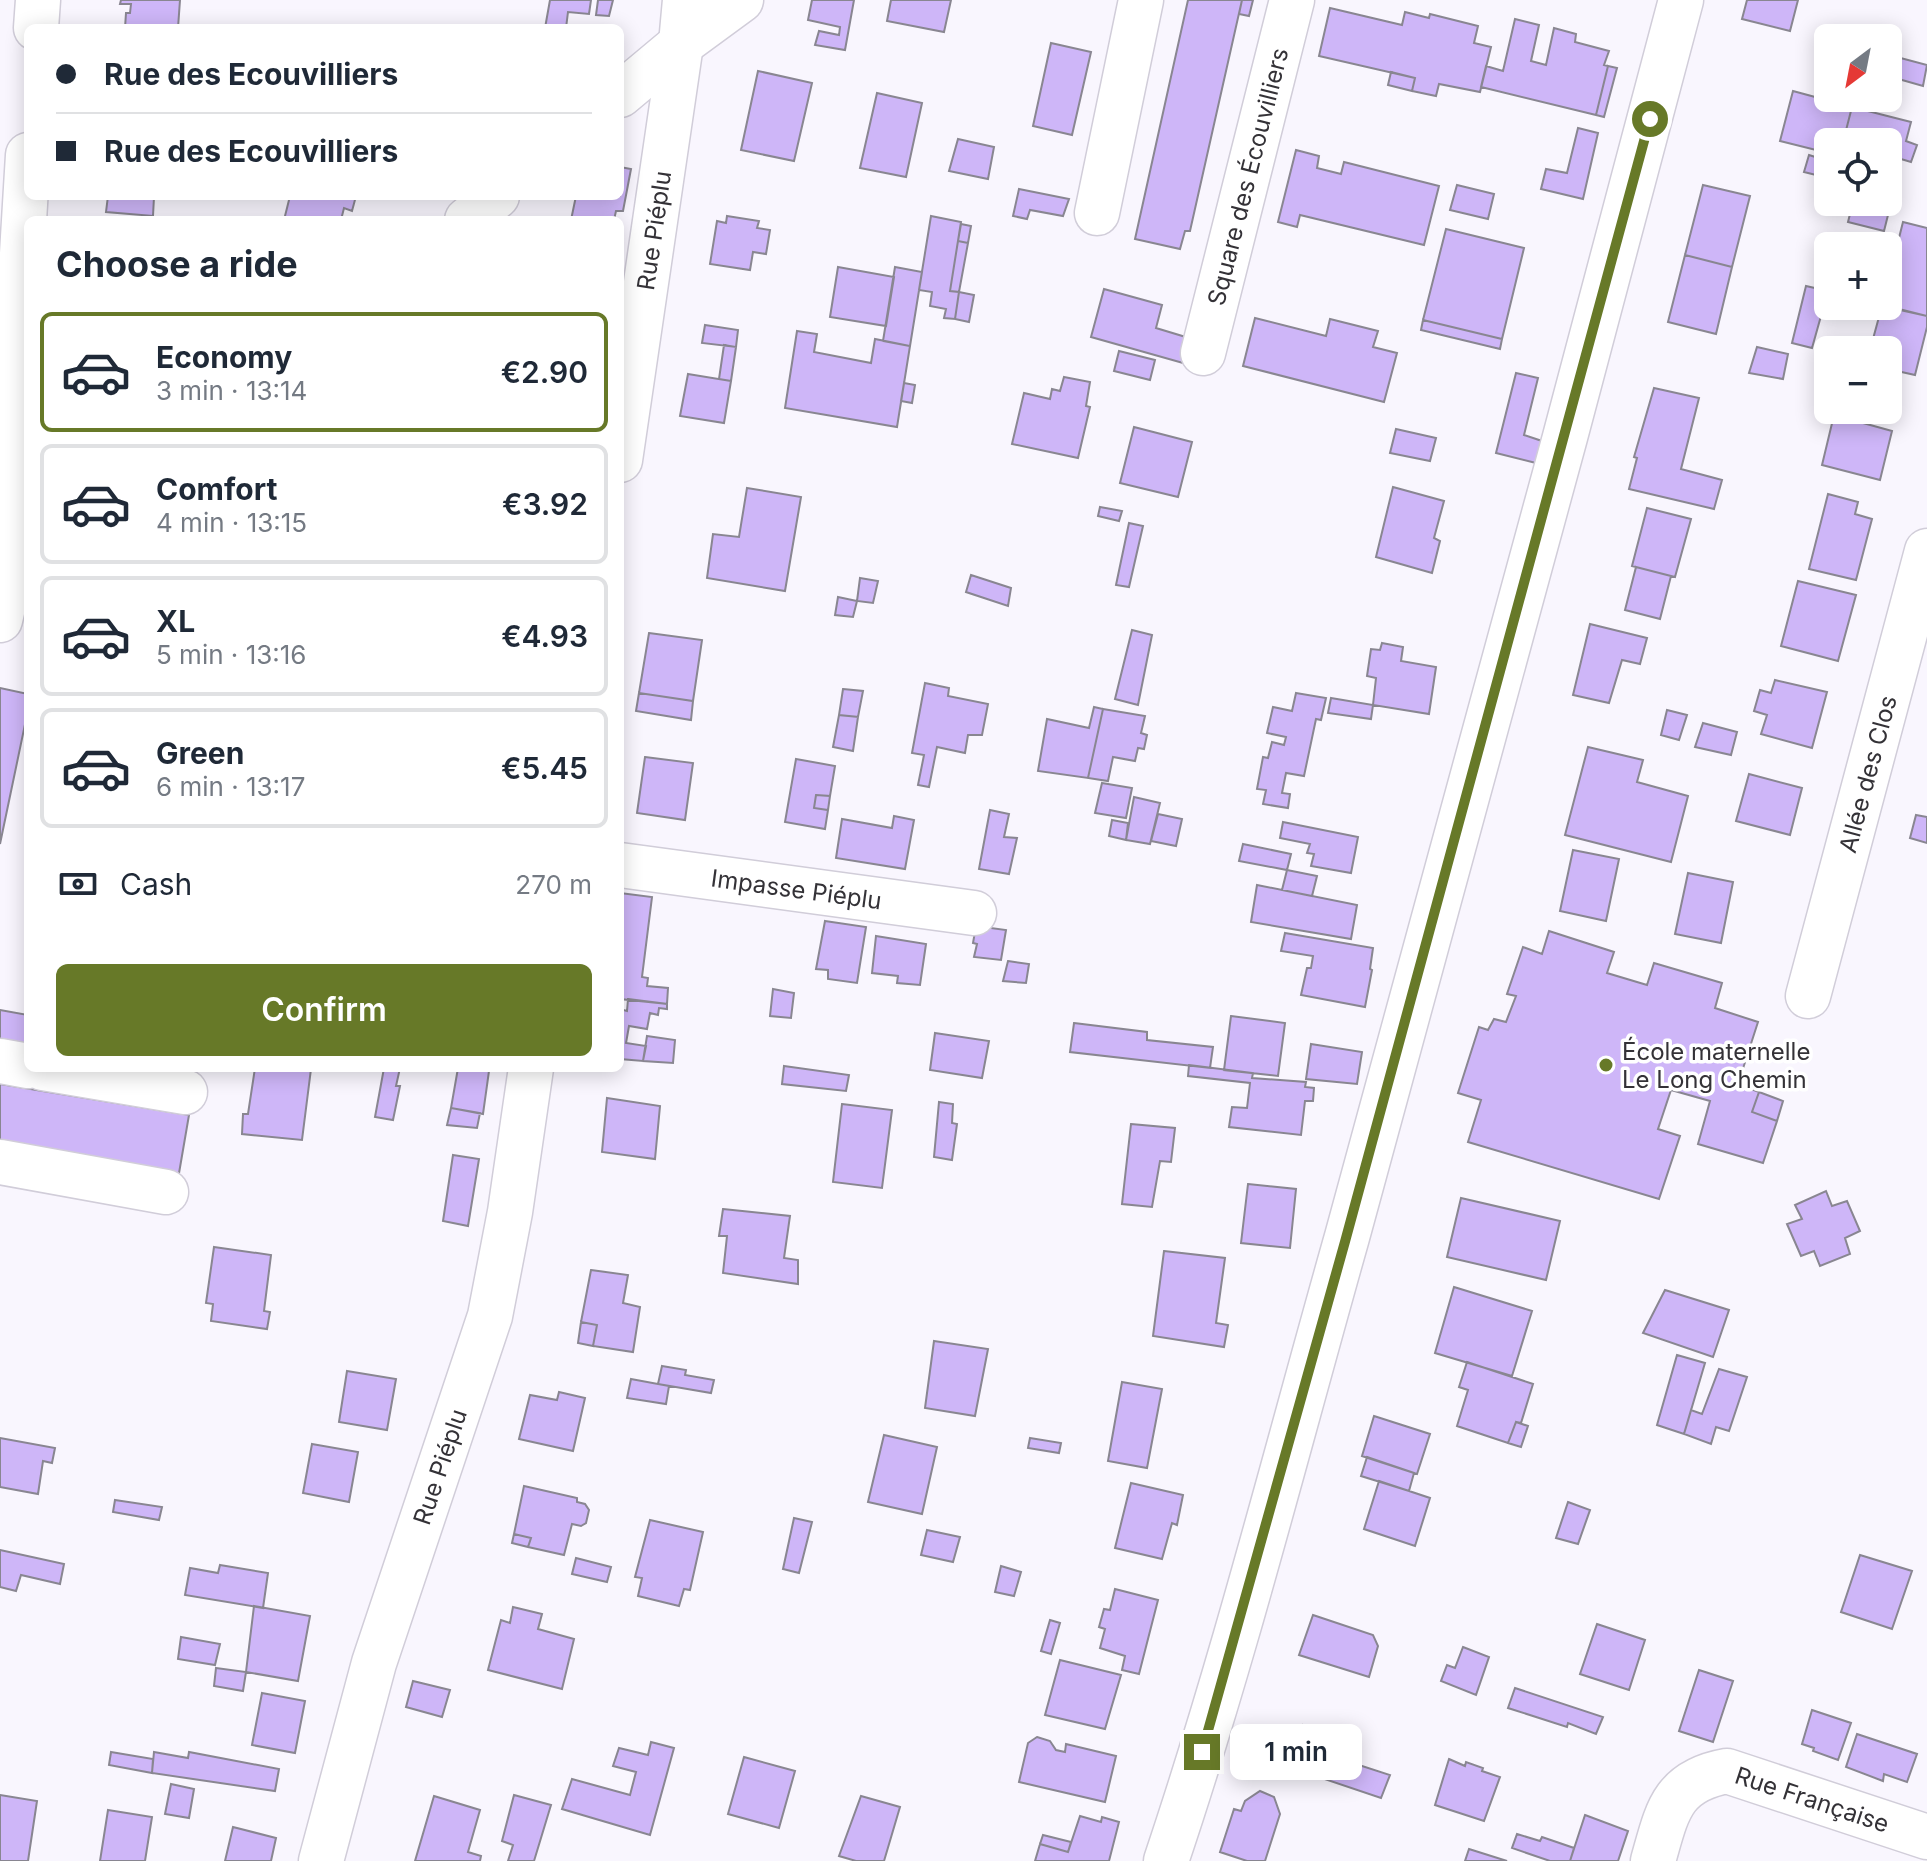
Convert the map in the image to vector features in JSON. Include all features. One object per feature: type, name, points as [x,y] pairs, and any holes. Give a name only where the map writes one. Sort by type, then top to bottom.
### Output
[{"type":"street","points":[[36,24],[38,0]]},
{"type":"street","name":"Rue Piéplu","points":[[624,433],[685,0]]},
{"type":"street","points":[[624,92],[741,0]]},
{"type":"street","points":[[1097,213],[1141,0]]},
{"type":"street","name":"Square des Écouvilliers","points":[[1203,353],[1292,0]]},
{"type":"street","points":[[1166,1861],[1207,1737],[1372,1146],[1547,507],[1681,0]]},
{"type":"street","points":[[472,216],[492,200]]},
{"type":"street","points":[[8,600],[5,534],[24,221]]},
{"type":"street","name":"Allée des Clos","points":[[1808,996],[1927,551]]},
{"type":"street","name":"Impasse Piéplu","points":[[624,866],[974,913]]},
{"type":"street","points":[[0,1061],[24,1065]]},
{"type":"street","points":[[67,1072],[185,1092]]},
{"type":"street","name":"Rue Piéplu","points":[[321,1861],[374,1663],[490,1316],[510,1212],[530,1072]]},
{"type":"street","points":[[0,1162],[166,1192]]},
{"type":"street","name":"Rue Française","points":[[1653,1861],[1668,1811],[1676,1796],[1706,1775],[1727,1771],[1927,1837]]},
{"type":"building","points":[[121,0],[180,0],[178,24],[125,24],[131,4],[120,4]]},
{"type":"building","points":[[550,0],[591,0],[589,14],[568,12],[566,24],[546,24]]},
{"type":"building","points":[[598,0],[613,0],[609,16],[596,15]]},
{"type":"building","points":[[812,0],[854,0],[845,50],[815,45],[819,31],[839,35],[840,27],[808,20]]},
{"type":"building","points":[[891,0],[951,0],[944,32],[887,21]]},
{"type":"building","points":[[1188,0],[1242,0],[1190,231],[1185,231],[1180,249],[1135,239]]},
{"type":"building","points":[[1242,0],[1253,0],[1249,16],[1239,14]]},
{"type":"building","points":[[1747,0],[1798,0],[1790,31],[1742,19]]},
{"type":"building","points":[[1330,8],[1402,25],[1405,12],[1429,18],[1430,14],[1478,26],[1474,43],[1491,47],[1480,92],[1439,84],[1436,96],[1412,91],[1415,78],[1319,56]]},
{"type":"building","points":[[1515,19],[1539,25],[1531,61],[1546,65],[1554,28],[1576,34],[1575,42],[1609,51],[1596,115],[1481,87],[1486,66],[1503,71]]},
{"type":"building","points":[[1051,43],[1091,52],[1072,135],[1033,126]]},
{"type":"building","points":[[1902,58],[1927,65],[1923,86],[1902,80]]},
{"type":"building","points":[[1608,66],[1617,68],[1604,117],[1596,115]]},
{"type":"building","points":[[758,71],[812,83],[794,161],[741,150]]},
{"type":"building","points":[[1391,72],[1415,78],[1412,91],[1388,85]]},
{"type":"building","points":[[1793,91],[1814,97],[1814,112],[1851,112],[1847,128],[1814,128],[1814,150],[1780,141]]},
{"type":"building","points":[[877,93],[922,103],[906,177],[860,168]]},
{"type":"building","points":[[1851,112],[1872,112],[1911,122],[1906,141],[1917,145],[1911,162],[1902,159],[1902,128],[1847,128]]},
{"type":"building","points":[[1578,128],[1598,133],[1583,199],[1541,189],[1546,169],[1567,173]]},
{"type":"building","points":[[958,139],[994,147],[988,179],[949,171]]},
{"type":"building","points":[[1296,150],[1319,156],[1317,168],[1341,174],[1344,162],[1439,186],[1424,245],[1300,215],[1297,227],[1278,222]]},
{"type":"building","points":[[1809,155],[1814,157],[1814,174],[1804,172]]},
{"type":"building","points":[[624,168],[631,169],[623,211],[616,211],[615,216],[572,216],[575,200],[624,200]]},
{"type":"building","points":[[1457,185],[1494,194],[1488,219],[1450,210]]},
{"type":"building","points":[[1703,185],[1750,196],[1732,267],[1685,255]]},
{"type":"building","points":[[1019,189],[1069,199],[1063,216],[1030,210],[1027,219],[1013,216]]},
{"type":"building","points":[[108,200],[154,200],[153,216],[106,212]]},
{"type":"building","points":[[289,200],[355,200],[352,211],[344,208],[342,216],[285,216]]},
{"type":"building","points":[[727,216],[759,221],[757,228],[770,230],[766,254],[753,252],[750,270],[710,264],[717,221],[726,223]]},
{"type":"building","points":[[931,216],[961,222],[950,291],[959,292],[955,319],[944,318],[946,309],[930,306],[932,292],[919,290]]},
{"type":"building","points":[[1850,216],[1888,216],[1884,231],[1848,222]]},
{"type":"building","points":[[1903,222],[1927,228],[1927,316],[1902,310]]},
{"type":"building","points":[[961,224],[971,226],[968,243],[958,241]]},
{"type":"building","points":[[1446,229],[1524,248],[1502,339],[1423,320]]},
{"type":"building","points":[[958,241],[968,243],[959,292],[950,291]]},
{"type":"building","points":[[1685,255],[1732,267],[1716,334],[1668,322]]},
{"type":"building","points":[[838,267],[894,277],[886,326],[830,317]]},
{"type":"building","points":[[895,267],[922,272],[910,346],[883,341]]},
{"type":"building","points":[[1806,286],[1814,288],[1814,320],[1820,320],[1812,348],[1792,343]]},
{"type":"building","points":[[1104,289],[1162,305],[1156,328],[1189,338],[1183,363],[1091,337]]},
{"type":"building","points":[[959,292],[974,295],[969,322],[955,319]]},
{"type":"building","points":[[1902,310],[1927,316],[1915,375],[1902,372],[1902,336],[1874,336],[1878,320],[1902,320]]},
{"type":"building","points":[[1255,318],[1326,336],[1330,319],[1378,331],[1373,347],[1397,353],[1384,402],[1243,366]]},
{"type":"building","points":[[1423,320],[1502,339],[1500,349],[1421,330]]},
{"type":"building","points":[[705,325],[738,330],[736,347],[702,343]]},
{"type":"building","points":[[797,331],[817,334],[814,352],[871,363],[875,339],[910,346],[897,427],[785,408]]},
{"type":"building","points":[[724,345],[736,347],[731,381],[719,379]]},
{"type":"building","points":[[1757,347],[1788,354],[1783,379],[1749,373]]},
{"type":"building","points":[[1119,351],[1155,360],[1150,380],[1114,371]]},
{"type":"building","points":[[1516,373],[1538,378],[1524,435],[1542,441],[1536,463],[1496,453]]},
{"type":"building","points":[[688,374],[731,381],[724,423],[680,416]]},
{"type":"building","points":[[1064,377],[1090,382],[1086,406],[1090,407],[1078,458],[1012,444],[1024,393],[1050,399],[1052,389],[1060,391]]},
{"type":"building","points":[[904,383],[915,385],[912,403],[901,401]]},
{"type":"building","points":[[1654,388],[1699,398],[1681,469],[1722,480],[1714,509],[1629,489],[1637,458],[1634,457]]},
{"type":"building","points":[[1832,424],[1867,424],[1892,431],[1880,480],[1822,465]]},
{"type":"building","points":[[1134,427],[1192,442],[1178,497],[1120,483]]},
{"type":"building","points":[[1396,429],[1436,438],[1430,461],[1390,453]]},
{"type":"building","points":[[1393,487],[1444,501],[1434,538],[1440,541],[1432,573],[1376,557]]},
{"type":"building","points":[[747,488],[801,497],[785,591],[707,578],[713,534],[739,537]]},
{"type":"building","points":[[1828,494],[1858,502],[1855,514],[1872,519],[1856,580],[1809,569]]},
{"type":"building","points":[[1100,507],[1122,511],[1119,521],[1098,516]]},
{"type":"building","points":[[1647,508],[1691,519],[1675,577],[1632,566]]},
{"type":"building","points":[[1129,523],[1143,526],[1129,587],[1116,585]]},
{"type":"building","points":[[1636,567],[1671,576],[1660,619],[1625,610]]},
{"type":"building","points":[[971,575],[1011,588],[1008,606],[966,592]]},
{"type":"building","points":[[860,578],[878,581],[873,603],[857,601]]},
{"type":"building","points":[[1798,581],[1856,595],[1838,661],[1781,646]]},
{"type":"building","points":[[838,597],[857,601],[853,617],[835,615]]},
{"type":"building","points":[[1590,624],[1647,638],[1640,664],[1622,660],[1609,703],[1573,695]]},
{"type":"building","points":[[1132,630],[1152,635],[1138,705],[1115,699]]},
{"type":"building","points":[[649,633],[702,640],[693,701],[639,693]]},
{"type":"building","points":[[1382,643],[1403,647],[1401,661],[1436,667],[1429,714],[1373,705],[1376,678],[1367,676],[1371,649],[1380,650]]},
{"type":"building","points":[[1775,680],[1827,692],[1812,748],[1761,734],[1767,715],[1754,711],[1760,690],[1771,693]]},
{"type":"building","points":[[925,683],[949,688],[948,696],[988,704],[982,735],[968,735],[965,753],[937,747],[929,787],[918,785],[924,755],[912,753]]},
{"type":"building","points":[[0,688],[24,693],[24,729],[0,844]]},
{"type":"building","points":[[843,689],[863,691],[858,717],[839,715]]},
{"type":"building","points":[[639,693],[693,701],[691,720],[636,711]]},
{"type":"building","points":[[1296,693],[1326,698],[1321,720],[1316,719],[1304,776],[1286,773],[1282,793],[1290,794],[1288,808],[1263,804],[1266,790],[1257,789],[1263,757],[1268,758],[1272,742],[1284,745],[1286,737],[1267,733],[1273,707],[1292,711]]},
{"type":"building","points":[[1331,698],[1373,705],[1371,719],[1328,713]]},
{"type":"building","points":[[1094,707],[1103,709],[1088,778],[1038,771],[1047,719],[1089,728]]},
{"type":"building","points":[[1103,709],[1145,716],[1141,733],[1147,735],[1144,749],[1138,748],[1135,761],[1113,757],[1108,781],[1088,778]]},
{"type":"building","points":[[1667,710],[1687,715],[1679,740],[1661,735]]},
{"type":"building","points":[[839,715],[858,717],[853,751],[833,747]]},
{"type":"building","points":[[1703,723],[1737,732],[1731,755],[1695,747]]},
{"type":"building","points":[[1588,747],[1643,760],[1637,782],[1688,796],[1671,862],[1565,835]]},
{"type":"building","points":[[645,757],[693,763],[685,820],[637,813]]},
{"type":"building","points":[[796,759],[835,766],[830,796],[816,795],[814,808],[828,810],[825,829],[785,822]]},
{"type":"building","points":[[1749,774],[1802,788],[1790,835],[1736,821]]},
{"type":"building","points":[[1102,783],[1132,788],[1126,818],[1095,813]]},
{"type":"building","points":[[816,795],[830,796],[828,810],[814,808]]},
{"type":"building","points":[[1134,797],[1160,803],[1150,844],[1126,840]]},
{"type":"building","points":[[990,810],[1009,814],[1004,837],[1017,838],[1009,874],[979,869]]},
{"type":"building","points":[[1158,814],[1182,819],[1176,846],[1151,841]]},
{"type":"building","points":[[1916,815],[1927,817],[1927,843],[1910,838]]},
{"type":"building","points":[[894,816],[914,820],[905,869],[836,858],[842,819],[892,828]]},
{"type":"building","points":[[1112,820],[1128,823],[1126,840],[1109,836]]},
{"type":"building","points":[[1283,822],[1358,837],[1351,873],[1311,866],[1314,854],[1307,853],[1310,844],[1280,838]]},
{"type":"building","points":[[1243,844],[1291,854],[1287,870],[1239,861]]},
{"type":"building","points":[[1573,850],[1619,859],[1606,921],[1560,911]]},
{"type":"building","points":[[1287,870],[1317,876],[1312,896],[1282,890]]},
{"type":"building","points":[[1688,873],[1733,882],[1721,943],[1675,934]]},
{"type":"building","points":[[1257,885],[1357,905],[1351,939],[1251,922]]},
{"type":"building","points":[[624,894],[652,897],[642,977],[648,978],[647,986],[668,988],[667,1004],[624,999]]},
{"type":"building","points":[[825,921],[866,927],[857,983],[828,979],[828,970],[816,969]]},
{"type":"building","points":[[976,926],[1006,930],[1001,960],[974,957]]},
{"type":"building","name":"École maternelle Le Long Chemin","points":[[1549,931],[1614,952],[1607,973],[1647,985],[1654,963],[1722,983],[1715,1008],[1758,1022],[1738,1084],[1759,1092],[1752,1112],[1777,1121],[1763,1163],[1698,1144],[1710,1101],[1671,1090],[1658,1129],[1680,1136],[1659,1199],[1468,1142],[1481,1100],[1458,1093],[1479,1027],[1488,1030],[1494,1019],[1506,1022],[1516,996],[1507,994],[1523,947],[1542,954]]},
{"type":"building","points":[[1285,933],[1373,948],[1365,1007],[1301,995],[1313,956],[1281,951]]},
{"type":"building","points":[[876,936],[926,944],[920,985],[897,983],[898,976],[872,973]]},
{"type":"building","points":[[1008,961],[1029,964],[1026,983],[1003,981]]},
{"type":"building","points":[[773,989],[794,993],[791,1018],[770,1016]]},
{"type":"building","points":[[628,999],[667,1004],[667,1009],[659,1008],[658,1015],[650,1013],[647,1029],[629,1026],[626,1043],[646,1046],[643,1061],[624,1059],[624,1010],[627,1011]]},
{"type":"building","points":[[0,1010],[24,1014],[24,1046],[0,1042]]},
{"type":"building","points":[[1231,1016],[1285,1023],[1278,1076],[1224,1070]]},
{"type":"building","points":[[1074,1023],[1147,1032],[1147,1040],[1213,1047],[1210,1068],[1070,1052]]},
{"type":"building","points":[[935,1033],[989,1041],[982,1078],[930,1070]]},
{"type":"building","points":[[647,1036],[675,1040],[673,1063],[643,1061]]},
{"type":"building","points":[[1311,1044],[1362,1052],[1357,1084],[1306,1079]]},
{"type":"building","points":[[1189,1065],[1253,1073],[1252,1078],[1306,1082],[1305,1087],[1314,1088],[1313,1101],[1305,1101],[1301,1135],[1229,1127],[1232,1107],[1247,1108],[1250,1083],[1188,1076]]},
{"type":"building","points":[[784,1066],[849,1075],[846,1091],[782,1084]]},
{"type":"building","points":[[254,1072],[311,1072],[302,1140],[242,1134],[243,1114],[248,1114]]},
{"type":"building","points":[[383,1072],[399,1072],[396,1086],[400,1086],[393,1120],[375,1117]]},
{"type":"building","points":[[457,1072],[489,1072],[483,1114],[451,1108]]},
{"type":"building","points":[[0,1084],[189,1115],[178,1179],[0,1149]]},
{"type":"building","points":[[1759,1092],[1783,1101],[1777,1121],[1752,1112]]},
{"type":"building","points":[[607,1098],[660,1106],[655,1159],[602,1152]]},
{"type":"building","points":[[939,1102],[953,1104],[952,1123],[957,1124],[952,1160],[934,1157]]},
{"type":"building","points":[[842,1104],[892,1110],[882,1188],[833,1182]]},
{"type":"building","points":[[451,1108],[480,1113],[477,1128],[447,1125]]},
{"type":"building","points":[[1131,1124],[1175,1128],[1171,1162],[1160,1161],[1152,1207],[1122,1204]]},
{"type":"building","points":[[453,1155],[479,1159],[468,1226],[443,1221]]},
{"type":"building","points":[[1248,1184],[1296,1189],[1290,1248],[1241,1243]]},
{"type":"building","points":[[1826,1191],[1832,1206],[1847,1201],[1860,1231],[1845,1238],[1850,1254],[1820,1266],[1814,1251],[1801,1256],[1787,1224],[1802,1219],[1795,1205]]},
{"type":"building","points":[[1461,1198],[1560,1221],[1546,1280],[1447,1257]]},
{"type":"building","points":[[723,1209],[790,1216],[784,1258],[798,1260],[798,1284],[723,1273],[727,1236],[719,1236]]},
{"type":"building","points":[[214,1247],[271,1255],[264,1311],[270,1312],[267,1329],[211,1321],[213,1304],[206,1303]]},
{"type":"building","points":[[1164,1251],[1225,1258],[1216,1323],[1228,1325],[1224,1347],[1153,1336]]},
{"type":"building","points":[[591,1270],[628,1275],[623,1303],[640,1307],[633,1352],[593,1346],[597,1325],[581,1322]]},
{"type":"building","points":[[1454,1287],[1532,1311],[1512,1376],[1435,1353]]},
{"type":"building","points":[[1665,1290],[1729,1310],[1713,1357],[1643,1333]]},
{"type":"building","points":[[581,1322],[597,1325],[593,1346],[578,1343]]},
{"type":"building","points":[[934,1341],[988,1349],[975,1416],[925,1408]]},
{"type":"building","points":[[1677,1355],[1705,1363],[1684,1434],[1657,1425]]},
{"type":"building","points":[[1467,1362],[1533,1384],[1521,1423],[1516,1422],[1508,1443],[1457,1426],[1468,1390],[1459,1387]]},
{"type":"building","points":[[662,1366],[686,1370],[685,1375],[714,1380],[711,1393],[658,1384]]},
{"type":"building","points":[[1719,1369],[1747,1377],[1729,1431],[1716,1427],[1711,1444],[1684,1434],[1691,1410],[1702,1414]]},
{"type":"building","points":[[347,1371],[396,1379],[387,1430],[339,1422]]},
{"type":"building","points":[[631,1379],[669,1386],[666,1404],[627,1398]]},
{"type":"building","points":[[1122,1382],[1162,1389],[1147,1468],[1108,1461]]},
{"type":"building","points":[[559,1392],[585,1398],[573,1451],[519,1439],[530,1395],[557,1400]]},
{"type":"building","points":[[1374,1416],[1430,1434],[1417,1474],[1362,1456]]},
{"type":"building","points":[[1516,1422],[1528,1426],[1521,1447],[1508,1443]]},
{"type":"building","points":[[884,1435],[937,1447],[922,1514],[868,1502]]},
{"type":"building","points":[[0,1438],[55,1448],[52,1463],[43,1461],[38,1494],[0,1487]]},
{"type":"building","points":[[1030,1438],[1061,1443],[1059,1453],[1028,1448]]},
{"type":"building","points":[[312,1444],[358,1452],[349,1502],[303,1493]]},
{"type":"building","points":[[1367,1457],[1414,1473],[1409,1491],[1361,1476]]},
{"type":"building","points":[[1379,1481],[1430,1498],[1415,1546],[1364,1529]]},
{"type":"building","points":[[1131,1483],[1183,1495],[1177,1525],[1172,1523],[1162,1559],[1115,1548]]},
{"type":"building","points":[[524,1486],[577,1498],[577,1502],[585,1504],[589,1510],[586,1523],[581,1526],[572,1524],[564,1555],[528,1547],[531,1538],[514,1534]]},
{"type":"building","points":[[115,1500],[162,1507],[159,1520],[113,1512]]},
{"type":"building","points":[[1568,1502],[1590,1510],[1578,1544],[1556,1538]]},
{"type":"building","points":[[794,1518],[812,1522],[799,1573],[783,1569]]},
{"type":"building","points":[[650,1520],[703,1532],[690,1590],[684,1589],[679,1606],[638,1596],[642,1578],[635,1577]]},
{"type":"building","points":[[927,1530],[960,1537],[953,1562],[921,1555]]},
{"type":"building","points":[[514,1534],[531,1538],[528,1547],[512,1543]]},
{"type":"building","points":[[0,1550],[64,1564],[60,1584],[21,1575],[16,1591],[0,1587]]},
{"type":"building","points":[[1860,1555],[1912,1571],[1892,1629],[1841,1612]]},
{"type":"building","points":[[576,1558],[611,1567],[607,1582],[572,1574]]},
{"type":"building","points":[[220,1565],[268,1573],[263,1608],[185,1595],[190,1568],[218,1573]]},
{"type":"building","points":[[1001,1566],[1021,1572],[1014,1596],[995,1592]]},
{"type":"building","points":[[1115,1589],[1158,1600],[1139,1674],[1122,1670],[1125,1656],[1100,1648],[1105,1629],[1099,1627],[1104,1609],[1110,1610]]},
{"type":"building","points":[[254,1606],[310,1616],[298,1681],[246,1672]]},
{"type":"building","points":[[513,1607],[542,1614],[538,1629],[574,1639],[562,1689],[488,1670],[501,1620],[510,1623]]},
{"type":"building","points":[[1313,1615],[1373,1635],[1378,1646],[1369,1677],[1299,1655]]},
{"type":"building","points":[[1050,1620],[1060,1623],[1051,1654],[1041,1651]]},
{"type":"building","points":[[1597,1624],[1645,1640],[1629,1690],[1580,1674]]},
{"type":"building","points":[[181,1637],[220,1644],[215,1665],[178,1659]]},
{"type":"building","points":[[1463,1647],[1489,1657],[1476,1695],[1441,1681],[1447,1665],[1455,1668]]},
{"type":"building","points":[[1060,1660],[1121,1675],[1105,1729],[1045,1715]]},
{"type":"building","points":[[216,1668],[246,1672],[243,1691],[214,1686]]},
{"type":"building","points":[[1699,1670],[1733,1681],[1713,1742],[1679,1731]]},
{"type":"building","points":[[413,1681],[450,1690],[442,1717],[406,1707]]},
{"type":"building","points":[[1515,1688],[1603,1717],[1596,1734],[1568,1723],[1567,1727],[1508,1708]]},
{"type":"building","points":[[262,1693],[305,1701],[295,1753],[252,1745]]},
{"type":"building","points":[[1812,1710],[1851,1723],[1838,1760],[1802,1744]]},
{"type":"building","points":[[1303,1725],[1326,1732],[1319,1752],[1390,1775],[1381,1798],[1289,1767]]},
{"type":"building","points":[[1857,1734],[1917,1754],[1907,1782],[1884,1774],[1883,1781],[1846,1767]]},
{"type":"building","points":[[1037,1737],[1050,1741],[1056,1750],[1065,1752],[1066,1744],[1116,1756],[1105,1802],[1019,1782],[1028,1743]]},
{"type":"building","points":[[651,1742],[674,1748],[650,1835],[562,1809],[572,1779],[630,1795],[636,1772],[613,1766],[619,1748],[648,1755]]},
{"type":"building","points":[[111,1752],[153,1759],[152,1773],[109,1765]]},
{"type":"building","points":[[154,1752],[188,1758],[189,1752],[279,1769],[275,1791],[152,1773]]},
{"type":"building","points":[[744,1757],[795,1771],[779,1828],[728,1814]]},
{"type":"building","points":[[1449,1759],[1465,1766],[1466,1762],[1483,1768],[1482,1771],[1500,1777],[1484,1821],[1435,1805]]},
{"type":"building","points":[[171,1784],[194,1789],[189,1818],[165,1814]]},
{"type":"building","points":[[1260,1791],[1274,1797],[1280,1814],[1265,1861],[1247,1861],[1220,1852],[1234,1809],[1241,1811],[1245,1801]]},
{"type":"building","points":[[0,1795],[37,1801],[28,1861],[0,1861]]},
{"type":"building","points":[[514,1795],[551,1805],[534,1861],[508,1861],[513,1845],[502,1841]]},
{"type":"building","points":[[434,1796],[480,1810],[468,1852],[481,1856],[480,1861],[415,1861]]},
{"type":"building","points":[[861,1796],[900,1807],[884,1861],[856,1861],[839,1856]]},
{"type":"building","points":[[108,1810],[152,1817],[145,1861],[100,1861]]},
{"type":"building","points":[[1585,1815],[1628,1831],[1618,1861],[1570,1861]]},
{"type":"building","points":[[1080,1816],[1101,1822],[1102,1817],[1119,1822],[1109,1861],[1035,1861],[1040,1844],[1068,1852]]},
{"type":"building","points":[[233,1827],[276,1838],[271,1861],[225,1861]]},
{"type":"building","points":[[1517,1834],[1540,1841],[1542,1837],[1574,1848],[1570,1861],[1550,1861],[1512,1848]]},
{"type":"building","points":[[1043,1835],[1071,1842],[1068,1852],[1040,1844]]},
{"type":"building","points":[[1469,1849],[1507,1861],[1465,1861]]},
{"type":"place","name":"École maternelle Le Long Chemin","points":[[1606,1065]]},
{"type":"route","points":[[1202,1752],[1377,1131],[1650,119]]}]
